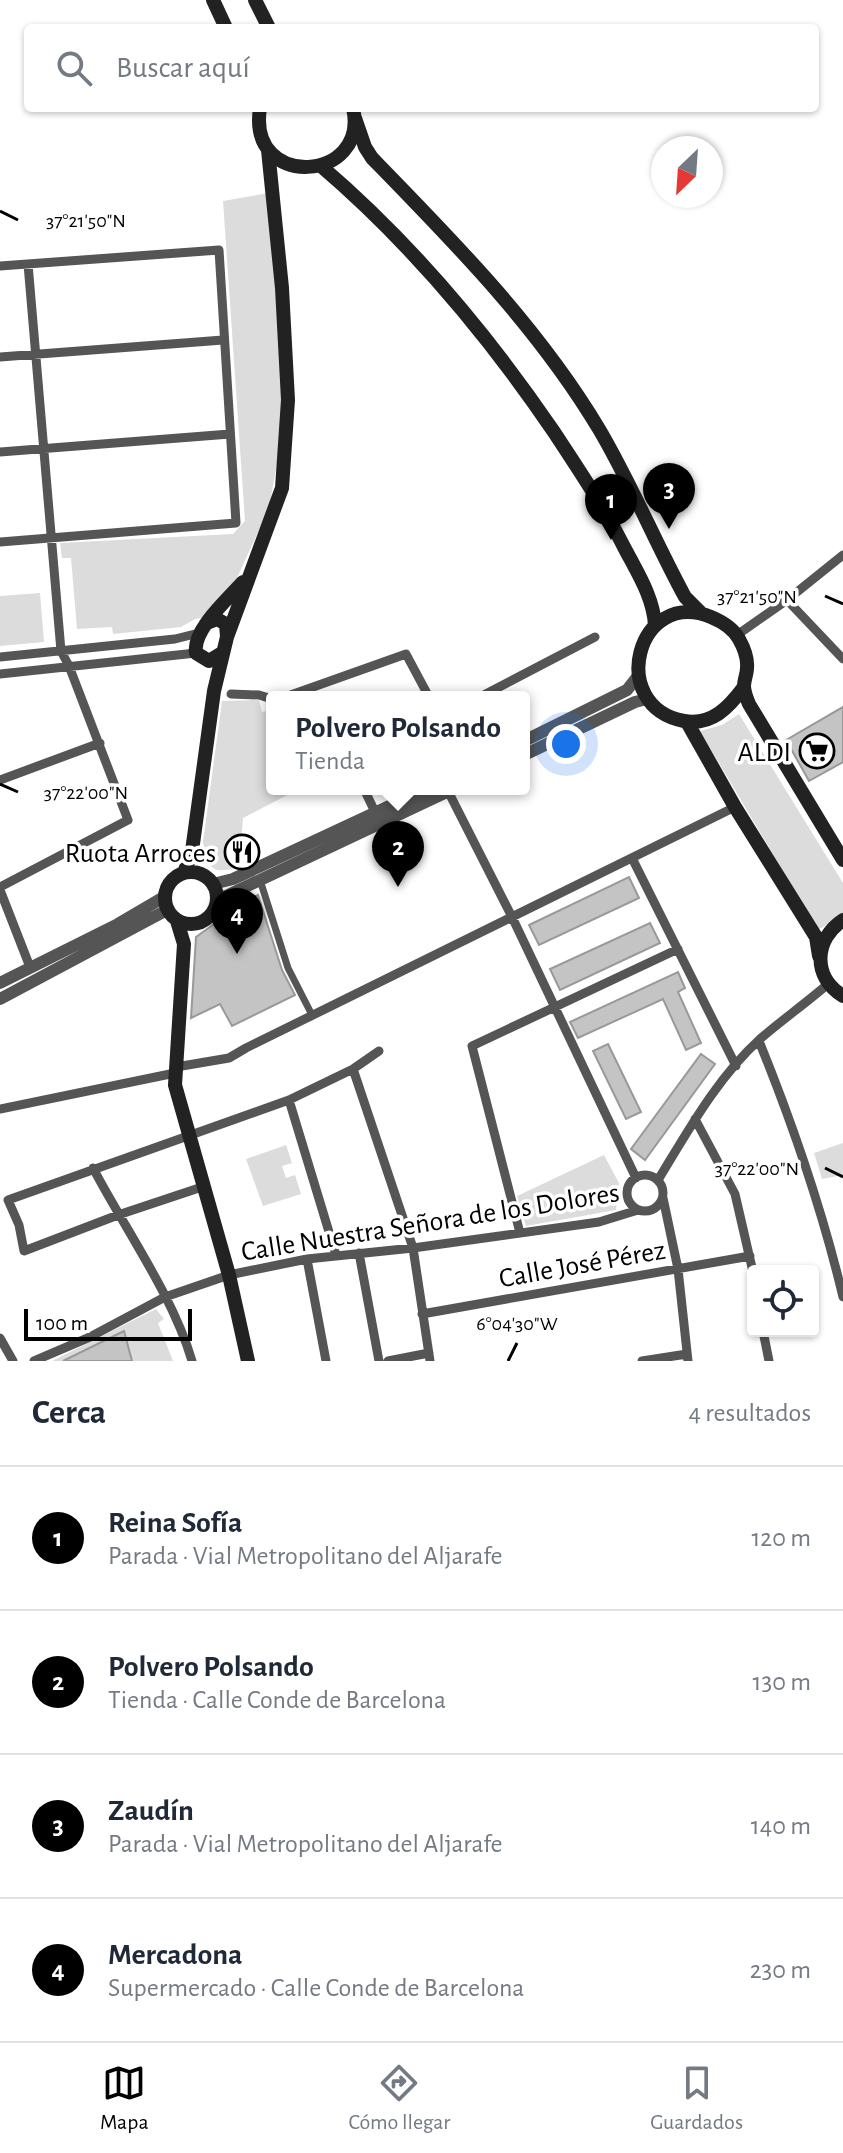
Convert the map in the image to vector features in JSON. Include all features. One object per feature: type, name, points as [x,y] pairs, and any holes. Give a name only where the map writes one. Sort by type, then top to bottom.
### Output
[{"type":"main road","points":[[213,0],[224,24]]},
{"type":"main road","points":[[255,0],[267,24]]},
{"type":"main road","points":[[192,873],[192,851],[222,653],[282,488],[288,400],[282,288],[268,150],[257,125],[258,112]]},
{"type":"main road","points":[[268,150],[287,165],[304,169],[321,166],[332,161],[347,146],[354,130],[354,113]]},
{"type":"main road","points":[[354,113],[365,147],[372,158],[465,253],[535,337],[599,429],[680,589],[700,612]]},
{"type":"main road","points":[[273,195],[287,165]]},
{"type":"main road","points":[[321,166],[438,282],[520,381],[609,517],[648,593],[655,626]]},
{"type":"main road","points":[[214,691],[195,646],[203,628],[251,573]]},
{"type":"main road","points":[[744,687],[729,708],[708,720],[687,722],[668,716],[647,699],[638,676],[637,663],[642,644],[655,626],[670,616],[685,612],[700,612],[724,622],[737,635],[745,652],[747,668],[744,687],[749,704],[843,860]]},
{"type":"main road","points":[[203,628],[217,619],[226,624],[227,637]]},
{"type":"main road","points":[[198,654],[209,661],[222,653]]},
{"type":"main road","points":[[687,722],[735,807],[816,937],[821,971],[838,995]]},
{"type":"main road","points":[[184,944],[196,924],[207,919],[216,907],[217,895],[213,884],[192,873]]},
{"type":"main road","points":[[192,873],[169,884],[169,909],[184,944],[175,1085],[229,1275],[248,1361]]},
{"type":"main road","points":[[169,909],[196,924]]},
{"type":"main road","points":[[819,956],[824,939],[832,927],[843,920]]},
{"type":"street","points":[[0,266],[219,250],[236,523],[0,542]]},
{"type":"street","points":[[28,264],[61,651],[128,820],[0,889],[30,967]]},
{"type":"street","points":[[0,357],[223,340]]},
{"type":"street","points":[[0,452],[230,434]]},
{"type":"street","points":[[737,635],[843,555]]},
{"type":"street","points":[[787,600],[843,659]]},
{"type":"street","points":[[0,657],[175,639],[203,628]]},
{"type":"street","points":[[492,691],[595,637]]},
{"type":"street","points":[[0,674],[198,654]]},
{"type":"street","points":[[301,691],[406,654],[426,691]]},
{"type":"street","points":[[530,738],[627,690],[638,676]]},
{"type":"street","points":[[315,686],[317,691]]},
{"type":"street","points":[[231,694],[266,697]]},
{"type":"street","points":[[530,752],[647,699]]},
{"type":"street","points":[[0,780],[100,743]]},
{"type":"street","points":[[367,795],[376,814]]},
{"type":"street","points":[[213,884],[233,879],[414,795]]},
{"type":"street","points":[[216,907],[222,898],[440,795]]},
{"type":"street","points":[[453,795],[636,1178]]},
{"type":"street","points":[[0,1109],[229,1058],[735,807]]},
{"type":"street","points":[[632,858],[736,1066]]},
{"type":"street","points":[[260,880],[288,968],[312,1015]]},
{"type":"street","points":[[0,983],[118,924],[169,909]]},
{"type":"street","points":[[0,999],[169,909]]},
{"type":"street","points":[[520,1233],[472,1046],[678,949]]},
{"type":"street","points":[[658,1180],[695,1119],[759,1041],[838,995]]},
{"type":"street","points":[[759,1041],[796,1132],[829,1236],[843,1297]]},
{"type":"street","points":[[205,1186],[24,1251],[19,1225],[8,1200],[289,1100],[353,1069],[379,1051]]},
{"type":"street","points":[[353,1069],[413,1248],[429,1357],[388,1361]]},
{"type":"street","points":[[289,1100],[336,1255]]},
{"type":"street","points":[[695,1119],[735,1194],[752,1265]]},
{"type":"street","points":[[93,1168],[165,1297],[184,1335],[192,1361]]},
{"type":"street","points":[[642,1361],[687,1357],[678,1269],[664,1190],[658,1180],[646,1175],[630,1183],[627,1195],[631,1206],[638,1210],[654,1210],[663,1198]]},
{"type":"street","name":"Calle Nuestra Señora de los Dolores","points":[[34,1361],[90,1337],[165,1297],[229,1275],[307,1259],[413,1248],[599,1222],[638,1210]]},
{"type":"street","points":[[359,1253],[379,1361]]},
{"type":"street","name":"Calle José Pérez","points":[[422,1314],[750,1256]]},
{"type":"street","points":[[307,1259],[326,1361]]},
{"type":"street","points":[[764,1337],[769,1361]]},
{"type":"street","points":[[0,1338],[13,1361]]},
{"type":"shaded area","points":[[268,193],[282,359],[281,441],[269,508],[220,615],[195,619],[181,627],[113,634],[112,627],[77,629],[71,558],[62,558],[60,543],[233,534],[245,521],[223,201]]},
{"type":"shaded area","points":[[40,593],[44,642],[0,646],[0,596]]},
{"type":"shaded area","points":[[259,700],[262,712],[266,711],[266,795],[287,795],[243,818],[239,868],[216,870],[209,864],[203,842],[222,701]]},
{"type":"shaded area","points":[[739,714],[843,883],[843,915],[818,930],[700,731],[722,725]]},
{"type":"shaded area","points":[[843,1143],[843,1175],[822,1179],[814,1153]]},
{"type":"shaded area","points":[[286,1145],[292,1163],[282,1166],[286,1178],[295,1175],[301,1194],[263,1206],[246,1159]]},
{"type":"shaded area","points":[[604,1155],[619,1183],[616,1210],[526,1226],[517,1196]]},
{"type":"shaded area","points":[[156,1309],[164,1319],[158,1323],[173,1361],[52,1361]]},
{"type":"building","name":"ALDI","points":[[843,707],[843,762],[809,781],[786,740]]},
{"type":"building","points":[[629,877],[639,898],[539,945],[529,925]]},
{"type":"building","points":[[258,895],[282,970],[295,995],[232,1026],[220,1004],[191,1018],[196,937],[214,924],[224,911]]},
{"type":"building","points":[[650,923],[660,943],[560,990],[550,969]]},
{"type":"building","points":[[678,972],[685,988],[678,992],[701,1043],[686,1050],[663,999],[578,1038],[570,1022]]},
{"type":"building","points":[[608,1044],[641,1112],[626,1119],[593,1051]]},
{"type":"building","points":[[701,1054],[715,1064],[645,1160],[631,1149]]},
{"type":"building","points":[[124,1331],[132,1361],[63,1361]]},
{"type":"place","name":"Zaudín","points":[[669,529]]},
{"type":"place","name":"Reina Sofía","points":[[611,540]]},
{"type":"place","name":"ALDI","points":[[817,751]]},
{"type":"place","name":"Ruota Arroces","points":[[242,852]]},
{"type":"place","name":"Polvero Polsando","points":[[398,887]]},
{"type":"place","name":"Mercadona","points":[[237,954]]}]
